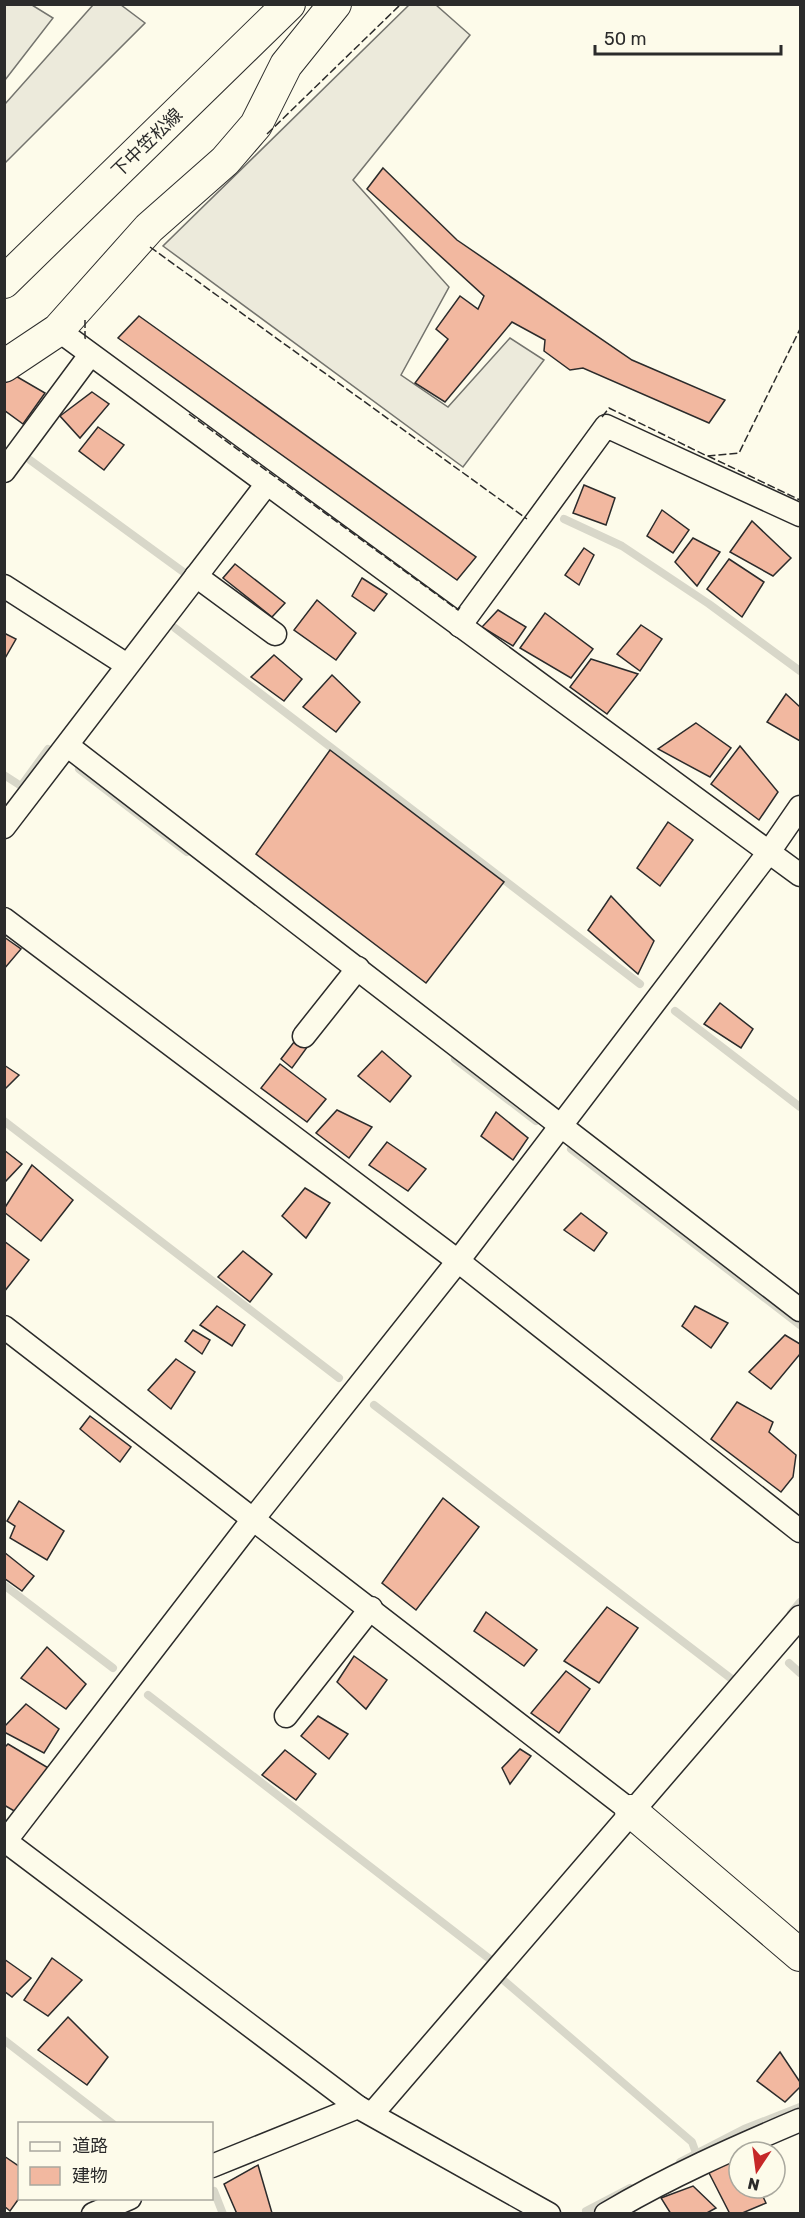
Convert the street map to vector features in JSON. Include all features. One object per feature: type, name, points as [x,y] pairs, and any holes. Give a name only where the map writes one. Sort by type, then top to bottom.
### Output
[{"type":"main road","name":"下中笠松線","points":[[4,282],[289,4]]},
{"type":"main road","points":[[4,366],[58,330],[149,228],[225,161],[256,125],[286,65],[335,4]]},
{"type":"main road","points":[[631,1811],[801,1955]]},
{"type":"street","points":[[58,330],[266,485],[801,875]]},
{"type":"street","points":[[4,471],[90,355]]},
{"type":"street","points":[[460,626],[606,426],[801,515]]},
{"type":"street","points":[[4,827],[266,485]]},
{"type":"street","points":[[196,576],[275,634]]},
{"type":"street","points":[[4,586],[127,665]]},
{"type":"street","points":[[68,746],[801,1310]]},
{"type":"street","points":[[549,2214],[365,2110],[5,1842],[254,1518],[458,1261],[801,807]]},
{"type":"street","points":[[4,919],[458,1261],[801,1531]]},
{"type":"street","points":[[304,1036],[358,968]]},
{"type":"street","points":[[4,1327],[371,1608],[631,1811]]},
{"type":"street","points":[[286,1716],[371,1608]]},
{"type":"street","points":[[213,2166],[365,2110],[801,1617]]},
{"type":"street","points":[[606,2214],[642,2192],[701,2163],[801,2120]]},
{"type":"street","points":[[93,2214],[128,2200]]},
{"type":"shaded area","points":[[5,4],[32,5],[53,18],[5,80]]},
{"type":"shaded area","points":[[93,5],[121,5],[145,23],[5,163],[5,104]]},
{"type":"shaded area","points":[[409,5],[436,5],[470,35],[353,180],[449,287],[401,375],[448,407],[510,338],[544,360],[463,467],[163,246]]},
{"type":"building","points":[[383,168],[457,240],[632,360],[725,400],[709,423],[583,368],[570,370],[544,351],[545,340],[512,322],[445,402],[415,383],[448,339],[436,329],[460,296],[478,309],[484,296],[367,189]]},
{"type":"building","points":[[139,316],[476,557],[457,580],[118,338]]},
{"type":"building","points":[[14,375],[45,393],[23,424],[4,410],[4,384]]},
{"type":"building","points":[[92,392],[109,404],[80,438],[60,416]]},
{"type":"building","points":[[98,427],[124,445],[104,470],[79,451]]},
{"type":"building","points":[[584,485],[615,498],[606,525],[573,513]]},
{"type":"building","points":[[662,510],[689,530],[673,553],[647,536]]},
{"type":"building","points":[[752,521],[791,558],[773,576],[730,552]]},
{"type":"building","points":[[693,538],[720,552],[697,586],[675,562]]},
{"type":"building","points":[[584,548],[594,555],[579,585],[565,575]]},
{"type":"building","points":[[729,559],[764,582],[742,617],[707,589]]},
{"type":"building","points":[[235,564],[285,603],[272,617],[223,578]]},
{"type":"building","points":[[362,578],[387,594],[374,611],[352,596]]},
{"type":"building","points":[[317,600],[356,633],[336,660],[294,630]]},
{"type":"building","points":[[498,610],[526,627],[513,646],[482,627]]},
{"type":"building","points":[[545,613],[593,649],[571,678],[520,648]]},
{"type":"building","points":[[641,625],[662,639],[640,671],[617,654]]},
{"type":"building","points":[[4,633],[16,639],[4,660]]},
{"type":"building","points":[[274,655],[302,679],[284,701],[251,677]]},
{"type":"building","points":[[591,659],[638,674],[607,714],[570,687]]},
{"type":"building","points":[[332,675],[360,702],[336,732],[303,707]]},
{"type":"building","points":[[786,694],[800,707],[800,741],[767,722]]},
{"type":"building","points":[[696,723],[731,748],[710,777],[658,749]]},
{"type":"building","points":[[740,746],[778,792],[759,820],[711,784]]},
{"type":"building","points":[[330,750],[504,882],[426,983],[256,854]]},
{"type":"building","points":[[668,822],[693,840],[660,886],[637,868]]},
{"type":"building","points":[[611,896],[654,941],[638,974],[588,930]]},
{"type":"building","points":[[4,937],[21,949],[4,969]]},
{"type":"building","points":[[720,1003],[753,1029],[741,1048],[704,1024]]},
{"type":"building","points":[[294,1042],[308,1046],[292,1068],[281,1059]]},
{"type":"building","points":[[382,1051],[411,1076],[390,1102],[358,1076]]},
{"type":"building","points":[[280,1064],[326,1099],[307,1122],[261,1088]]},
{"type":"building","points":[[4,1065],[19,1075],[4,1090]]},
{"type":"building","points":[[337,1110],[372,1127],[349,1158],[316,1133]]},
{"type":"building","points":[[496,1112],[528,1138],[513,1160],[481,1136]]},
{"type":"building","points":[[387,1142],[426,1169],[408,1191],[369,1165]]},
{"type":"building","points":[[4,1150],[22,1164],[4,1183]]},
{"type":"building","points":[[32,1165],[73,1200],[41,1241],[4,1212]]},
{"type":"building","points":[[305,1188],[330,1203],[306,1238],[282,1216]]},
{"type":"building","points":[[581,1213],[607,1233],[594,1251],[564,1230]]},
{"type":"building","points":[[4,1241],[29,1260],[4,1292]]},
{"type":"building","points":[[243,1251],[272,1274],[250,1302],[218,1277]]},
{"type":"building","points":[[217,1306],[245,1325],[232,1346],[200,1325]]},
{"type":"building","points":[[695,1306],[728,1323],[711,1348],[682,1326]]},
{"type":"building","points":[[193,1330],[210,1340],[202,1354],[185,1341]]},
{"type":"building","points":[[785,1335],[800,1344],[800,1354],[771,1389],[749,1372]]},
{"type":"building","points":[[176,1359],[195,1372],[171,1409],[148,1390]]},
{"type":"building","points":[[737,1402],[773,1422],[769,1432],[796,1455],[793,1477],[781,1492],[711,1439]]},
{"type":"building","points":[[90,1416],[131,1447],[120,1462],[80,1429]]},
{"type":"building","points":[[443,1498],[479,1527],[416,1610],[382,1583]]},
{"type":"building","points":[[19,1501],[64,1531],[47,1560],[10,1538],[15,1526],[7,1521]]},
{"type":"building","points":[[4,1552],[34,1576],[22,1591],[4,1578]]},
{"type":"building","points":[[607,1607],[638,1628],[599,1683],[564,1661]]},
{"type":"building","points":[[486,1612],[537,1650],[524,1666],[474,1631]]},
{"type":"building","points":[[47,1647],[86,1684],[66,1709],[21,1678]]},
{"type":"building","points":[[354,1656],[387,1680],[366,1709],[337,1682]]},
{"type":"building","points":[[566,1671],[590,1689],[559,1733],[531,1713]]},
{"type":"building","points":[[26,1704],[59,1729],[44,1753],[4,1732],[4,1727]]},
{"type":"building","points":[[318,1716],[348,1734],[329,1759],[301,1736]]},
{"type":"building","points":[[8,1744],[50,1769],[16,1812],[4,1805],[4,1748]]},
{"type":"building","points":[[520,1749],[531,1756],[510,1784],[502,1768]]},
{"type":"building","points":[[285,1750],[316,1774],[296,1800],[262,1775]]},
{"type":"building","points":[[52,1958],[82,1980],[48,2016],[24,2000]]},
{"type":"building","points":[[4,1959],[31,1978],[12,1997],[4,1991]]},
{"type":"building","points":[[68,2017],[108,2057],[87,2085],[38,2050]]},
{"type":"building","points":[[780,2052],[800,2082],[800,2087],[785,2102],[757,2081]]},
{"type":"building","points":[[4,2156],[18,2166],[18,2200],[10,2211],[4,2206]]},
{"type":"building","points":[[727,2164],[727,2200],[765,2200],[766,2203],[740,2214],[730,2214],[708,2171]]},
{"type":"building","points":[[258,2165],[272,2213],[237,2214],[224,2184]]},
{"type":"building","points":[[693,2186],[716,2208],[705,2214],[671,2214],[661,2198]]},
{"type":"waterway","points":[[30,460],[182,571]]},
{"type":"waterway","points":[[564,519],[622,546],[709,604],[800,671]]},
{"type":"waterway","points":[[175,628],[640,984]]},
{"type":"waterway","points":[[4,775],[21,786],[48,749]]},
{"type":"waterway","points":[[79,769],[187,852]]},
{"type":"waterway","points":[[675,1011],[800,1107]]},
{"type":"waterway","points":[[455,1059],[536,1121]]},
{"type":"waterway","points":[[4,1121],[339,1378]]},
{"type":"waterway","points":[[571,1149],[800,1325]]},
{"type":"waterway","points":[[374,1405],[733,1680]]},
{"type":"waterway","points":[[4,1585],[113,1668]]},
{"type":"waterway","points":[[791,1613],[800,1602]]},
{"type":"waterway","points":[[789,1663],[800,1673]]},
{"type":"waterway","points":[[148,1695],[491,1960]]},
{"type":"waterway","points":[[501,1978],[692,2142],[696,2153]]},
{"type":"waterway","points":[[4,2040],[110,2122]]},
{"type":"waterway","points":[[680,2162],[744,2129],[800,2107]]},
{"type":"waterway","points":[[586,2211],[630,2188]]},
{"type":"waterway","points":[[214,2191],[223,2214]]},
{"type":"fence","points":[[267,134],[401,4]]},
{"type":"fence","points":[[150,247],[527,519]]},
{"type":"fence","points":[[85,320],[87,340]]},
{"type":"fence","points":[[602,417],[609,408],[707,456],[739,453],[800,329]]},
{"type":"fence","points":[[189,414],[458,610],[460,607]]},
{"type":"fence","points":[[708,456],[800,500]]}]
